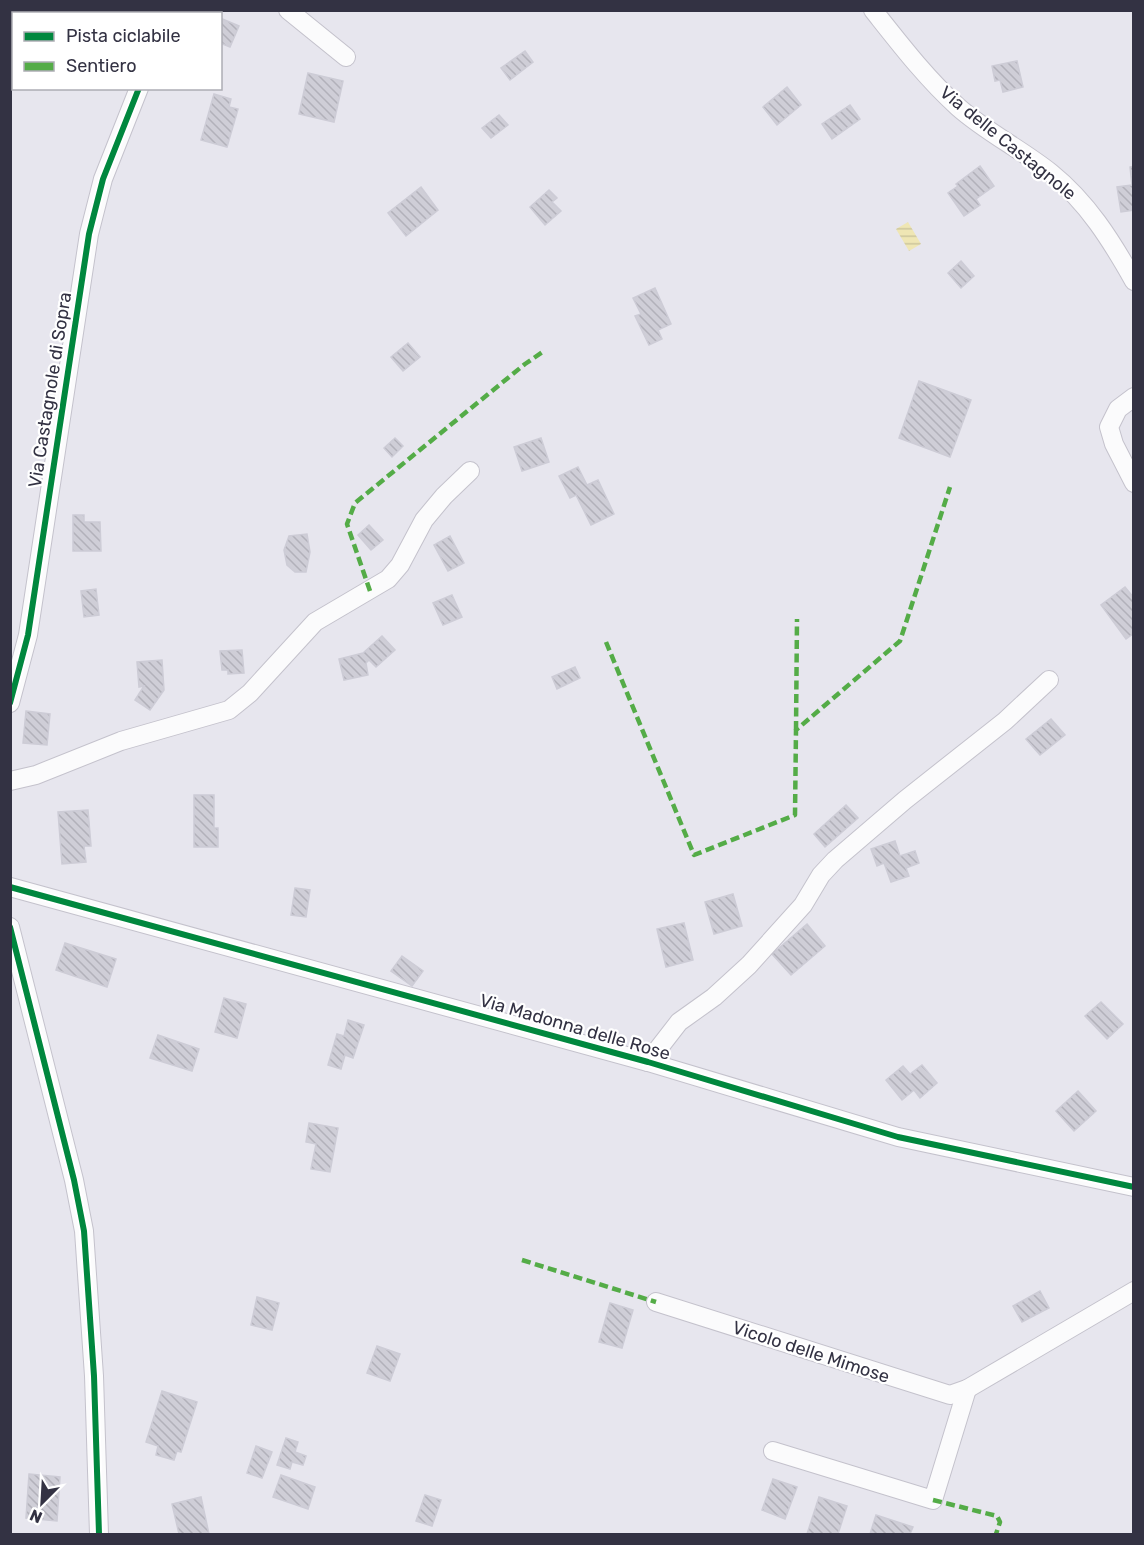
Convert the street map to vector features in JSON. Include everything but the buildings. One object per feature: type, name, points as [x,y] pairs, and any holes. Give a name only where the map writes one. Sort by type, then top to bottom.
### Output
[{"type":"street","points":[[288,10],[346,57]]},
{"type":"street","name":"Via delle Castagnole","points":[[873,10],[924,72],[959,108],[1052,174],[1079,200],[1100,225],[1134,281]]},
{"type":"street","name":"Via Castagnole di Sopra","points":[[10,703],[28,635],[89,234],[103,179],[138,90]]},
{"type":"street","points":[[1134,397],[1118,409],[1109,426],[1114,444],[1134,483]]},
{"type":"street","points":[[10,781],[36,775],[121,741],[229,710],[249,693],[315,622],[388,579],[400,564],[424,520],[444,496],[470,471]]},
{"type":"street","points":[[648,1062],[679,1022],[714,998],[749,965],[803,905],[822,875],[835,860],[905,800],[1005,721],[1049,680]]},
{"type":"street","name":"Via Madonna delle Rose","points":[[10,887],[648,1062],[898,1137],[1134,1187]]},
{"type":"street","points":[[10,927],[74,1180],[84,1231],[94,1376],[99,1534]]},
{"type":"street","name":"Vicolo delle Mimose","points":[[656,1302],[936,1393],[950,1395],[967,1389],[1134,1291]]},
{"type":"street","points":[[772,1451],[933,1500],[967,1389]]},
{"type":"shaded area","points":[[908,222],[921,244],[909,251],[896,229]]},
{"type":"marked path","points":[[370,591],[347,524],[355,503],[544,351]]},
{"type":"marked path","points":[[606,642],[694,855],[795,815],[796,730],[900,641],[950,487]]},
{"type":"marked path","points":[[796,730],[797,619]]},
{"type":"marked path","points":[[522,1260],[656,1302]]},
{"type":"marked path","points":[[933,1500],[997,1516],[1000,1522],[996,1534]]},
{"type":"cycle path","points":[[10,703],[28,635],[89,234],[103,179],[138,90]]},
{"type":"cycle path","points":[[10,887],[648,1062],[898,1137],[1134,1187]]},
{"type":"cycle path","points":[[10,927],[74,1180],[84,1231],[94,1376],[99,1534]]}]
